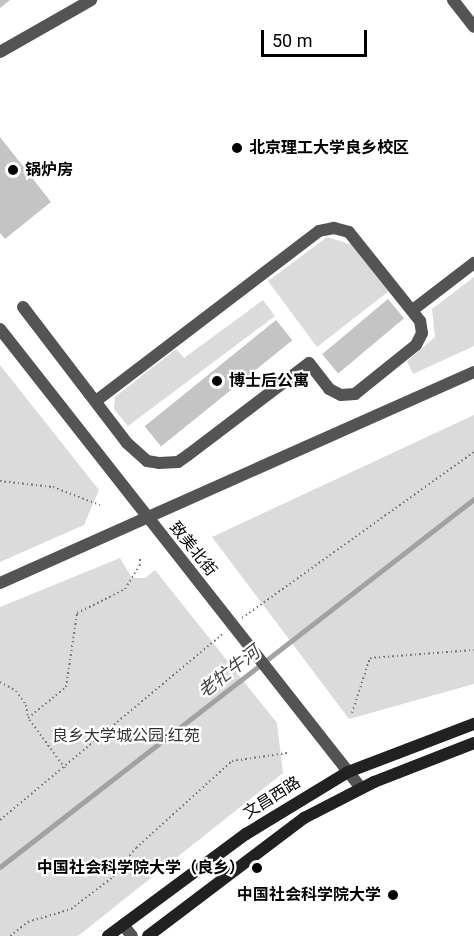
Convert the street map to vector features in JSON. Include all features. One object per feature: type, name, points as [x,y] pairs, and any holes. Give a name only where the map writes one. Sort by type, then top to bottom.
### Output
[{"type":"main road","name":"文昌西路","points":[[108,936],[246,834],[348,772],[474,724]]},
{"type":"main road","name":"文昌西路","points":[[148,936],[295,824],[361,788],[474,743]]},
{"type":"street","points":[[0,52],[91,0]]},
{"type":"street","points":[[453,0],[474,27]]},
{"type":"street","points":[[23,307],[127,443],[147,461],[178,462],[309,363],[329,389],[341,395],[355,394],[417,345],[422,333],[414,309],[349,232],[334,228],[319,231],[96,401]]},
{"type":"street","points":[[414,309],[474,263]]},
{"type":"street","name":"致美北街","points":[[0,329],[361,788]]},
{"type":"street","points":[[0,583],[474,372]]},
{"type":"street","points":[[123,925],[132,936]]},
{"type":"path","points":[[0,481],[53,487],[99,505]]},
{"type":"path","points":[[28,718],[66,687],[77,613],[125,589],[140,565],[140,558]]},
{"type":"path","points":[[352,713],[370,658],[474,650]]},
{"type":"path","points":[[0,682],[16,691],[26,705],[28,718],[65,768]]},
{"type":"path","points":[[10,936],[28,922],[71,909],[113,877],[136,848],[232,761],[287,753]]},
{"type":"green space","points":[[327,237],[353,245],[389,291],[317,347],[268,281]]},
{"type":"green space","points":[[474,277],[474,346],[413,374],[407,361],[435,337],[432,309]]},
{"type":"green space","points":[[263,300],[275,316],[128,426],[114,409],[115,397],[176,349],[184,358]]},
{"type":"green space","points":[[0,365],[99,490],[84,525],[0,562]]},
{"type":"green space","points":[[474,415],[474,684],[349,719],[212,537]]},
{"type":"green space","name":"良乡大学城公园·红苑","points":[[120,558],[132,578],[145,578],[155,570],[277,723],[283,773],[78,936],[0,936],[0,607]]},
{"type":"building","points":[[0,0],[10,0],[0,8]]},
{"type":"building","name":"锅炉房","points":[[0,137],[51,202],[5,239],[0,233]]},
{"type":"building","name":"博士后公寓","points":[[388,299],[404,318],[338,373],[322,354]]},
{"type":"building","name":"博士后公寓","points":[[276,320],[292,340],[161,447],[145,426]]},
{"type":"waterway","name":"老牤牛河","points":[[0,867],[474,499]]},
{"type":"place","name":"北京理工大学良乡校区","points":[[237,148]]},
{"type":"place","name":"锅炉房","points":[[13,170]]},
{"type":"place","name":"博士后公寓","points":[[217,381]]},
{"type":"place","name":"中国社会科学院大学（良乡）","points":[[257,868]]},
{"type":"place","name":"中国社会科学院大学","points":[[393,895]]}]
